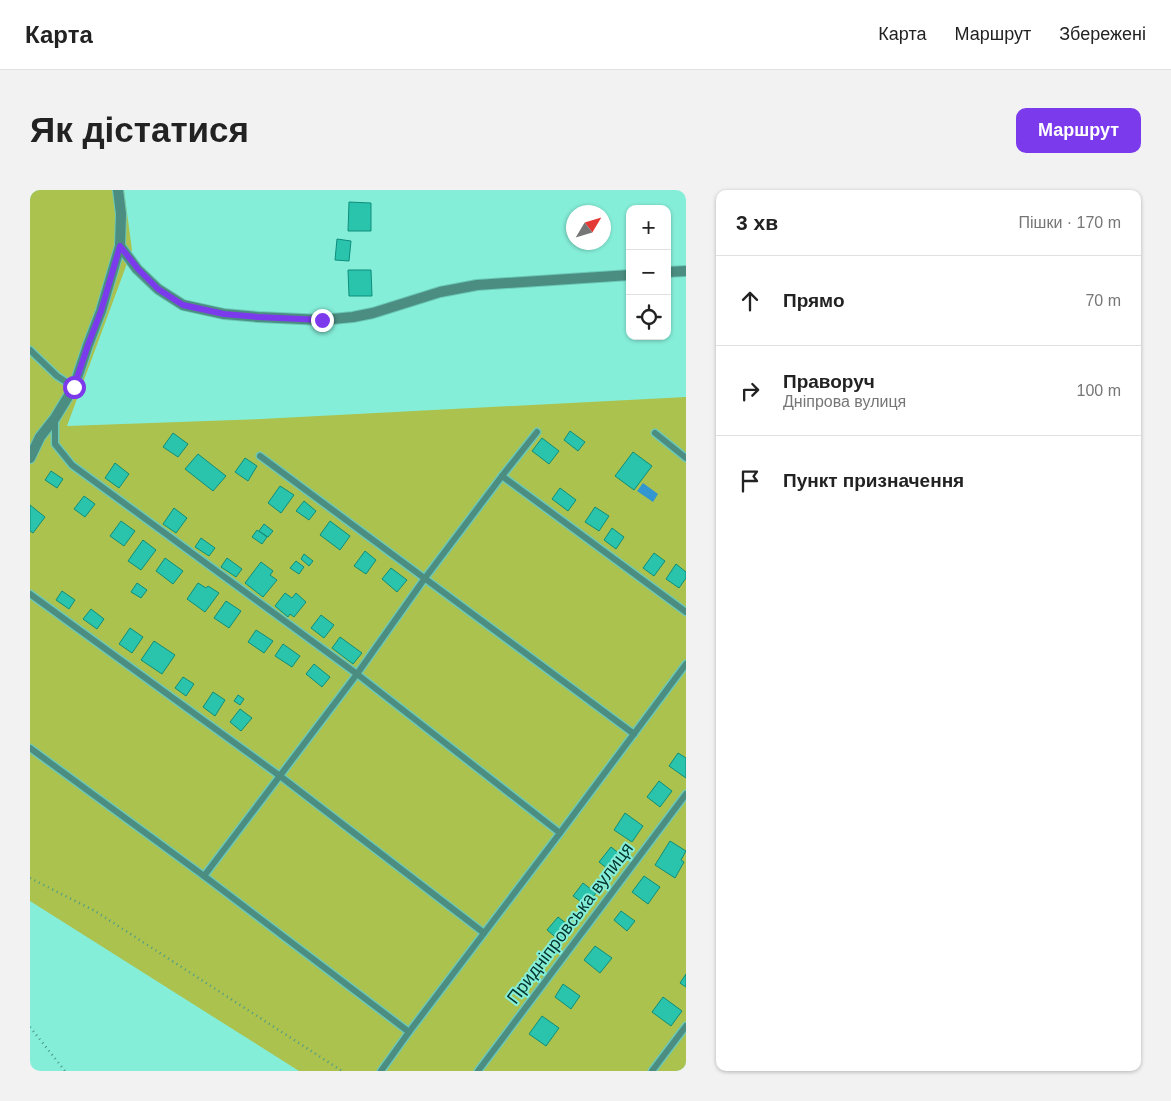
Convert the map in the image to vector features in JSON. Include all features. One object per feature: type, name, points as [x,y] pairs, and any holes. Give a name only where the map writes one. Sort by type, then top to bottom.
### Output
[{"type":"street","points":[[30,458],[40,437],[55,418],[74,387],[101,311],[120,246],[121,214],[118,190]]},
{"type":"street","points":[[120,246],[138,269],[158,289],[183,305],[224,314],[258,317],[322,320],[354,317],[440,292],[477,285],[626,275]]},
{"type":"street","points":[[671,272],[686,271]]},
{"type":"lane","points":[[30,350],[57,376],[74,387]]},
{"type":"lane","points":[[55,418],[56,444],[72,466],[357,674],[560,833]]},
{"type":"lane","points":[[204,876],[357,674],[425,578],[537,432]]},
{"type":"lane","points":[[654,433],[686,458]]},
{"type":"lane","points":[[260,456],[634,734]]},
{"type":"lane","points":[[502,476],[686,612]]},
{"type":"lane","points":[[30,594],[280,776],[484,933]]},
{"type":"lane","points":[[381,1071],[686,664]]},
{"type":"lane","points":[[30,748],[204,876],[409,1032]]},
{"type":"lane","name":"Придніпровська вулиця","points":[[478,1071],[686,794]]},
{"type":"lane","points":[[652,1071],[686,1026]]},
{"type":"path","points":[[30,878],[94,911],[342,1071]]},
{"type":"path","points":[[30,1027],[65,1071]]},
{"type":"green space","points":[[30,190],[124,190],[132,250],[67,426],[261,419],[686,397],[686,1071],[299,1071],[30,901]]},
{"type":"water","points":[[643,483],[658,494],[653,502],[637,491]]},
{"type":"building","points":[[349,202],[371,203],[371,231],[348,231]]},
{"type":"building","points":[[337,239],[351,241],[349,261],[335,260]]},
{"type":"building","points":[[348,270],[371,270],[372,296],[349,296]]},
{"type":"building","points":[[570,431],[585,442],[578,451],[564,440]]},
{"type":"building","points":[[173,433],[188,444],[178,457],[163,447]]},
{"type":"building","points":[[542,438],[559,451],[549,464],[532,451]]},
{"type":"building","points":[[633,452],[652,466],[634,490],[615,476]]},
{"type":"building","points":[[198,454],[226,476],[213,491],[185,469]]},
{"type":"building","points":[[245,458],[257,466],[248,481],[235,472]]},
{"type":"building","points":[[115,463],[129,474],[119,488],[105,478]]},
{"type":"building","points":[[51,471],[63,479],[57,488],[45,480]]},
{"type":"building","points":[[280,486],[294,495],[281,513],[268,503]]},
{"type":"building","points":[[560,488],[576,500],[568,511],[552,499]]},
{"type":"building","points":[[84,496],[95,504],[85,517],[74,509]]},
{"type":"building","points":[[304,501],[316,511],[309,520],[296,511]]},
{"type":"building","points":[[30,505],[45,517],[33,533],[30,531]]},
{"type":"building","points":[[595,507],[609,516],[599,531],[585,522]]},
{"type":"building","points":[[174,508],[187,518],[176,533],[163,524]]},
{"type":"building","points":[[121,521],[135,531],[124,546],[110,536]]},
{"type":"building","points":[[330,521],[350,536],[340,550],[320,535]]},
{"type":"building","points":[[264,524],[273,531],[268,537],[259,531]]},
{"type":"building","points":[[612,528],[624,537],[616,549],[604,540]]},
{"type":"building","points":[[257,530],[267,537],[262,544],[252,537]]},
{"type":"building","points":[[201,538],[215,548],[209,556],[195,547]]},
{"type":"building","points":[[143,540],[156,550],[141,570],[128,561]]},
{"type":"building","points":[[365,551],[376,560],[366,574],[354,566]]},
{"type":"building","points":[[654,553],[665,561],[654,576],[643,568]]},
{"type":"building","points":[[304,554],[313,561],[309,566],[301,559]]},
{"type":"building","points":[[165,558],[183,571],[173,584],[156,571]]},
{"type":"building","points":[[227,558],[242,569],[236,577],[221,567]]},
{"type":"building","points":[[296,561],[304,567],[299,574],[290,568]]},
{"type":"building","points":[[261,562],[273,571],[270,575],[277,580],[263,597],[245,583]]},
{"type":"building","points":[[676,564],[686,572],[686,578],[679,588],[666,579]]},
{"type":"building","points":[[391,568],[407,580],[397,592],[382,579]]},
{"type":"building","points":[[137,583],[147,590],[141,598],[131,592]]},
{"type":"building","points":[[198,583],[206,588],[208,586],[219,593],[205,612],[187,599]]},
{"type":"building","points":[[62,591],[75,600],[69,609],[56,600]]},
{"type":"building","points":[[285,593],[292,598],[296,593],[306,602],[294,617],[290,614],[288,617],[275,606]]},
{"type":"building","points":[[226,601],[241,611],[229,628],[214,618]]},
{"type":"building","points":[[91,609],[104,619],[97,629],[83,619]]},
{"type":"building","points":[[321,615],[334,625],[324,638],[311,628]]},
{"type":"building","points":[[130,628],[143,637],[132,653],[119,644]]},
{"type":"building","points":[[256,630],[273,641],[264,653],[248,642]]},
{"type":"building","points":[[340,637],[362,653],[353,664],[332,648]]},
{"type":"building","points":[[154,641],[175,655],[162,674],[141,660]]},
{"type":"building","points":[[283,644],[300,656],[292,667],[275,656]]},
{"type":"building","points":[[314,664],[330,677],[322,687],[306,674]]},
{"type":"building","points":[[183,677],[194,684],[186,696],[175,688]]},
{"type":"building","points":[[213,692],[225,700],[215,716],[203,707]]},
{"type":"building","points":[[238,695],[244,699],[240,705],[234,701]]},
{"type":"building","points":[[240,709],[252,718],[241,731],[230,722]]},
{"type":"building","points":[[678,753],[686,758],[686,778],[669,766]]},
{"type":"building","points":[[659,781],[672,791],[660,807],[647,797]]},
{"type":"building","points":[[625,813],[643,826],[632,842],[614,830]]},
{"type":"building","points":[[670,841],[686,851],[681,860],[684,862],[675,878],[655,865]]},
{"type":"building","points":[[611,847],[625,858],[613,873],[599,862]]},
{"type":"building","points":[[644,876],[660,887],[648,904],[632,892]]},
{"type":"building","points":[[583,883],[596,893],[587,906],[573,896]]},
{"type":"building","points":[[621,911],[635,921],[627,931],[614,920]]},
{"type":"building","points":[[558,917],[571,927],[560,941],[547,930]]},
{"type":"building","points":[[595,946],[612,958],[600,973],[584,960]]},
{"type":"building","points":[[686,974],[686,987],[680,983]]},
{"type":"building","points":[[563,984],[580,996],[571,1009],[555,997]]},
{"type":"building","points":[[663,997],[682,1011],[671,1026],[652,1012]]},
{"type":"building","points":[[542,1016],[559,1028],[546,1046],[529,1034]]},
{"type":"route","points":[[74,387],[101,311],[120,246],[138,269],[158,289],[183,305],[224,314],[322,320]]}]
